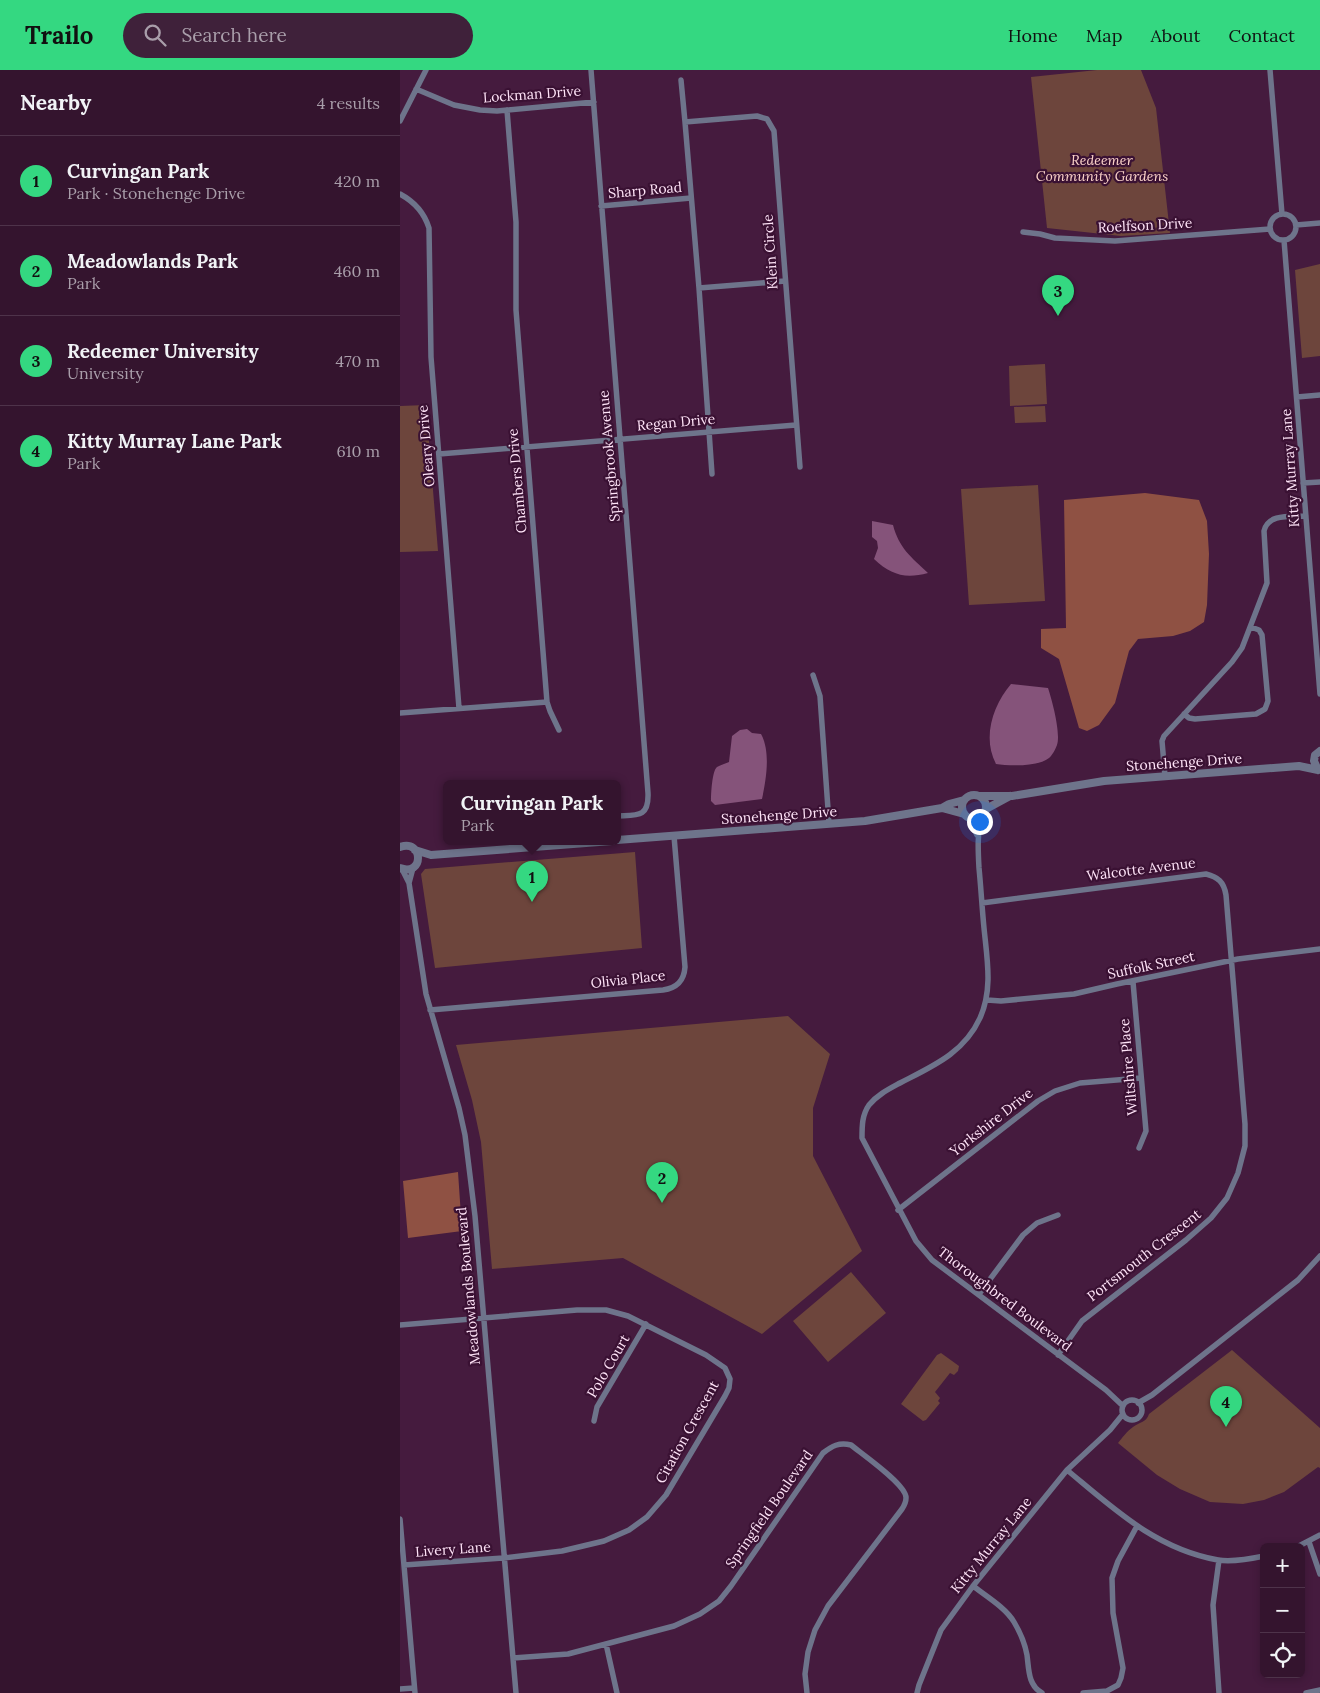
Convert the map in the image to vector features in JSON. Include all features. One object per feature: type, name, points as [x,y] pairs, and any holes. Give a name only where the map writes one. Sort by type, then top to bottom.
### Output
[{"type":"street","points":[[400,121],[426,70]]},
{"type":"street","name":"Springbrook Avenue","points":[[591,70],[648,803],[646,810],[640,814],[621,816]]},
{"type":"street","points":[[1270,70],[1282,214]]},
{"type":"street","points":[[681,80],[699,288],[712,474]]},
{"type":"street","name":"Lockman Drive","points":[[416,89],[464,108],[480,110],[507,110],[594,102]]},
{"type":"street","name":"Chambers Drive","points":[[507,110],[515,214],[516,310],[547,702],[559,730]]},
{"type":"street","name":"Klein Circle","points":[[684,122],[758,116],[767,119],[774,131],[800,467]]},
{"type":"street","name":"Oleary Drive","points":[[400,194],[414,202],[425,216],[430,228],[430,336],[459,708]]},
{"type":"street","name":"Sharp Road","points":[[601,206],[691,198]]},
{"type":"street","points":[[1282,214],[1290,216],[1296,225],[1291,237],[1284,240],[1273,236],[1270,229],[1270,224],[1274,217],[1282,214]]},
{"type":"street","points":[[1296,225],[1320,223]]},
{"type":"street","name":"Roelfson Drive","points":[[1023,232],[1056,238],[1115,241],[1270,229]]},
{"type":"street","name":"Kitty Murray Lane","points":[[1284,240],[1320,694]]},
{"type":"street","points":[[699,288],[785,281]]},
{"type":"street","points":[[1296,397],[1320,395]]},
{"type":"street","name":"Regan Drive","points":[[439,454],[796,424]]},
{"type":"street","points":[[1303,483],[1320,482]]},
{"type":"street","points":[[1165,776],[1162,741],[1166,733],[1232,662],[1242,648],[1251,627],[1267,583],[1265,525],[1274,518],[1306,516]]},
{"type":"street","points":[[1184,714],[1194,719],[1256,714],[1265,709],[1268,701],[1262,634],[1259,630],[1251,627]]},
{"type":"street","points":[[813,675],[820,696],[829,823]]},
{"type":"street","points":[[400,713],[547,702]]},
{"type":"street","points":[[1299,766],[1318,750]]},
{"type":"street","points":[[1318,750],[1314,764],[1319,770]]},
{"type":"street","name":"Stonehenge Drive","points":[[980,796],[1012,796],[1095,782],[1165,776],[1299,766],[1319,770]]},
{"type":"street","points":[[973,794],[980,796],[985,802],[984,813],[976,819],[967,816],[962,807],[964,800],[973,794]]},
{"type":"street","name":"Stonehenge Drive","points":[[984,813],[1012,796]]},
{"type":"street","name":"Stonehenge Drive","points":[[621,840],[873,820],[942,808],[964,800]]},
{"type":"street","name":"Stonehenge Drive","points":[[942,808],[967,816]]},
{"type":"street","name":"Thoroughbred Boulevard","points":[[984,813],[977,835],[989,976],[987,1000],[980,1019],[966,1042],[946,1059],[878,1096],[870,1104],[865,1112],[862,1124],[862,1138],[898,1210],[916,1241],[932,1260],[1126,1404]]},
{"type":"street","name":"Thoroughbred Boulevard","points":[[967,816],[977,835]]},
{"type":"street","name":"Olivia Place","points":[[430,1010],[663,990],[675,987],[682,980],[685,967],[674,836]]},
{"type":"street","points":[[401,869],[406,870],[431,856],[564,845]]},
{"type":"street","points":[[400,847],[409,846],[431,856]]},
{"type":"street","points":[[415,850],[418,858],[415,865]]},
{"type":"street","name":"Meadowlands Boulevard","points":[[409,883],[415,865]]},
{"type":"street","name":"Meadowlands Boulevard","points":[[401,869],[409,883],[417,943],[430,1010],[459,1108],[465,1135],[475,1216],[516,1693]]},
{"type":"street","name":"Walcotte Avenue","points":[[982,903],[1206,874],[1218,877],[1225,888],[1231,960]]},
{"type":"street","name":"Suffolk Street","points":[[987,1000],[1001,1001],[1074,994],[1231,960],[1320,949]]},
{"type":"street","name":"Portsmouth Crescent","points":[[1058,1355],[1082,1321],[1186,1240],[1211,1218],[1227,1198],[1238,1173],[1245,1146],[1245,1124],[1231,960]]},
{"type":"street","name":"Wiltshire Place","points":[[1133,982],[1146,1131],[1139,1148]]},
{"type":"street","name":"Yorkshire Drive","points":[[898,1210],[1038,1101],[1055,1091],[1080,1083],[1141,1078]]},
{"type":"street","points":[[978,1294],[1023,1236],[1037,1223],[1058,1215]]},
{"type":"street","points":[[1138,1402],[1152,1395],[1298,1280],[1320,1256]]},
{"type":"street","name":"Citation Crescent","points":[[400,1325],[577,1310],[606,1310],[628,1316],[646,1324],[706,1355],[725,1368],[730,1379],[725,1396],[666,1495],[647,1517],[629,1530],[604,1541],[562,1551],[504,1558]]},
{"type":"street","name":"Polo Court","points":[[594,1421],[597,1408],[646,1324]]},
{"type":"street","points":[[1142,1409],[1138,1402],[1132,1400],[1126,1404],[1126,1416],[1134,1420],[1138,1418],[1152,1395]]},
{"type":"street","name":"Kitty Murray Lane","points":[[917,1693],[918,1685],[941,1630],[973,1586],[1067,1470],[1126,1416]]},
{"type":"street","name":"Springfield Boulevard","points":[[513,1658],[568,1654],[674,1626],[700,1614],[719,1601],[731,1586],[823,1453],[833,1446],[843,1443],[851,1445],[895,1480],[904,1491],[906,1498],[902,1509],[828,1606],[815,1630],[808,1652],[807,1693]]},
{"type":"street","points":[[1067,1470],[1137,1526],[1162,1542],[1219,1560],[1260,1557]]},
{"type":"street","points":[[400,1518],[415,1690],[400,1689]]},
{"type":"street","points":[[1083,1693],[1107,1691],[1118,1685],[1121,1678],[1122,1668],[1113,1613],[1112,1578],[1118,1561],[1137,1526]]},
{"type":"street","points":[[1305,1544],[1320,1536]]},
{"type":"street","points":[[1309,1542],[1320,1574]]},
{"type":"street","name":"Livery Lane","points":[[404,1565],[504,1558]]},
{"type":"street","points":[[1219,1560],[1213,1605],[1219,1693]]},
{"type":"street","points":[[973,1586],[1014,1620],[1023,1642],[1030,1678],[1036,1690],[1042,1693]]},
{"type":"street","points":[[606,1644],[618,1693]]},
{"type":"street","points":[[1306,1693],[1320,1690]]},
{"type":"green space","name":"Redeemer Community Gardens","points":[[1097,70],[1141,70],[1156,108],[1170,233],[1121,236],[1047,228],[1031,77]]},
{"type":"green space","points":[[1320,264],[1320,356],[1302,358],[1295,270]]},
{"type":"green space","points":[[1045,364],[1047,404],[1010,406],[1009,366]]},
{"type":"green space","points":[[426,405],[438,551],[400,552],[400,406]]},
{"type":"green space","points":[[1045,406],[1046,422],[1015,423],[1014,407]]},
{"type":"green space","points":[[1038,485],[1045,601],[969,605],[961,489]]},
{"type":"green space","points":[[635,852],[642,948],[435,968],[421,874],[425,869]]},
{"type":"green space","points":[[788,1016],[830,1054],[813,1108],[813,1156],[862,1251],[762,1334],[623,1258],[492,1269],[481,1142],[472,1100],[456,1045]]},
{"type":"green space","points":[[851,1272],[886,1313],[828,1362],[793,1321]]},
{"type":"green space","points":[[1232,1350],[1320,1428],[1320,1468],[1318,1467],[1284,1492],[1264,1500],[1243,1504],[1210,1502],[1180,1489],[1157,1475],[1118,1443],[1135,1425],[1144,1421],[1149,1414]]},
{"type":"green space","points":[[941,1353],[959,1366],[958,1371],[954,1375],[950,1373],[935,1392],[940,1398],[938,1401],[940,1403],[923,1421],[901,1404],[937,1355]]},
{"type":"shaded area","points":[[1145,493],[1199,500],[1207,521],[1209,554],[1207,605],[1204,622],[1190,631],[1173,636],[1138,639],[1129,651],[1115,703],[1099,725],[1087,731],[1079,728],[1059,659],[1041,648],[1041,629],[1066,628],[1064,500]]},
{"type":"shaded area","points":[[872,521],[893,525],[902,546],[928,573],[912,576],[899,574],[886,569],[874,559],[878,548],[877,541],[872,537]]},
{"type":"shaded area","points":[[1011,684],[1048,688],[1056,716],[1058,740],[1053,754],[1044,761],[1023,765],[996,764],[990,743],[992,722],[999,702]]},
{"type":"shaded area","points":[[747,729],[752,733],[761,734],[766,749],[766,775],[762,799],[715,805],[711,801],[715,769],[729,762],[732,736],[740,730]]},
{"type":"shaded area","points":[[458,1172],[462,1231],[408,1238],[403,1181]]},
{"type":"place","name":"Redeemer University","points":[[1058,316]]},
{"type":"place","name":"Curvingan Park","points":[[532,902]]},
{"type":"place","name":"Meadowlands Park","points":[[662,1203]]},
{"type":"place","name":"Kitty Murray Lane Park","points":[[1226,1427]]}]
